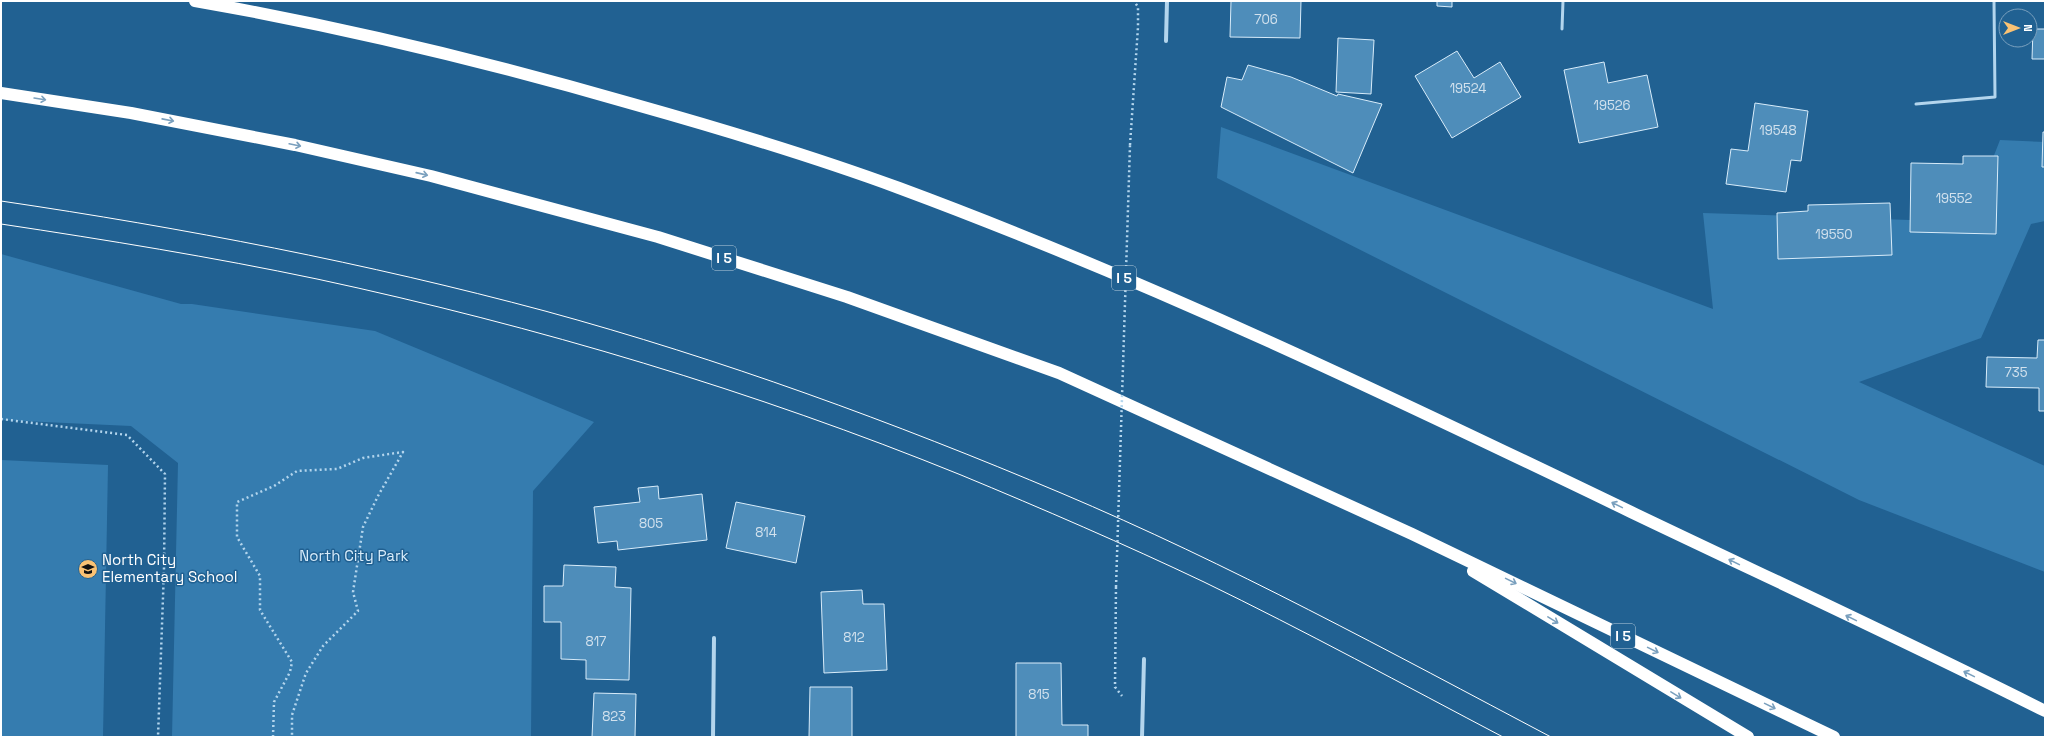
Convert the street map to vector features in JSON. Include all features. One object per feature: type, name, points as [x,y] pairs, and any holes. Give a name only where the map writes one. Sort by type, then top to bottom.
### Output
[{"type":"highway","name":"I 5","points":[[195,1],[289,18],[426,49],[546,79],[736,133],[895,187],[1034,240],[1170,297],[1457,428],[2045,711]]},
{"type":"highway","name":"I 5","points":[[1,93],[131,113],[295,145],[431,176],[658,237],[847,298],[1059,373],[1412,534],[1834,737]]},
{"type":"highway","points":[[1412,534],[1748,737]]},
{"type":"highway","points":[[2004,690],[2045,706]]},
{"type":"street","points":[[1166,41],[1167,1]]},
{"type":"street","points":[[713,737],[714,638]]},
{"type":"street","points":[[1142,737],[1144,659]]},
{"type":"lane","points":[[1562,29],[1563,1]]},
{"type":"lane","points":[[1916,104],[1995,97],[1994,1]]},
{"type":"path","points":[[1134,1],[1138,7]]},
{"type":"path","points":[[1139,1],[1130,145],[1116,587],[1115,687],[1142,722]]},
{"type":"path","points":[[1,419],[127,435],[166,474],[158,737]]},
{"type":"path","points":[[273,737],[274,702],[290,672],[292,662],[260,610],[260,576],[237,537],[237,502],[274,486],[297,471],[337,469],[363,458],[403,452],[378,496],[363,527],[353,592],[358,611],[323,646],[306,673],[292,715],[292,737]]},
{"type":"green space","points":[[1221,127],[1713,309],[1703,213],[1968,222],[2000,140],[2045,142],[2045,221],[2031,224],[1981,338],[1859,382],[2045,466],[2045,572],[1859,500],[1217,178]]},
{"type":"green space","name":"North City Park","points":[[1,254],[181,304],[192,304],[375,331],[594,422],[533,491],[531,737],[172,737],[178,463],[131,426],[1,420]]},
{"type":"green space","points":[[1,460],[108,465],[103,737],[1,737]]},
{"type":"building","points":[[1231,1],[1301,1],[1300,38],[1230,37]]},
{"type":"building","points":[[1437,1],[1452,1],[1452,7],[1437,6]]},
{"type":"building","points":[[2038,29],[2045,29],[2045,59],[2032,59],[2032,48],[2038,48]]},
{"type":"building","points":[[1338,38],[1374,40],[1371,94],[1336,92]]},
{"type":"building","points":[[1457,51],[1474,78],[1500,62],[1521,97],[1452,138],[1415,76]]},
{"type":"building","points":[[1604,62],[1608,83],[1647,75],[1658,127],[1579,143],[1564,70]]},
{"type":"building","points":[[1248,65],[1291,77],[1337,96],[1338,94],[1382,104],[1353,173],[1221,107],[1227,77],[1242,80]]},
{"type":"building","points":[[1755,103],[1808,111],[1801,161],[1791,160],[1786,192],[1726,184],[1731,149],[1748,151]]},
{"type":"building","points":[[2043,132],[2045,132],[2045,167],[2042,167]]},
{"type":"building","points":[[1963,156],[1998,156],[1996,234],[1910,232],[1911,163],[1963,164]]},
{"type":"building","points":[[1890,203],[1892,255],[1778,259],[1777,213],[1808,211],[1808,205]]},
{"type":"building","points":[[2038,340],[2045,340],[2045,411],[2039,411],[2039,388],[1986,387],[1987,357],[2037,358]]},
{"type":"building","points":[[658,486],[659,499],[702,494],[707,540],[618,550],[617,541],[598,543],[594,507],[640,502],[638,488]]},
{"type":"building","points":[[736,502],[805,516],[796,563],[726,548]]},
{"type":"building","points":[[564,565],[616,567],[615,587],[631,588],[629,680],[586,679],[586,660],[561,659],[561,622],[544,622],[544,586],[563,586]]},
{"type":"building","points":[[862,590],[863,604],[884,604],[887,670],[824,673],[821,592]]},
{"type":"building","points":[[1016,663],[1061,663],[1062,725],[1088,725],[1088,737],[1016,737]]},
{"type":"building","points":[[810,687],[852,687],[852,737],[809,737]]},
{"type":"building","points":[[594,693],[636,694],[635,737],[592,737]]},
{"type":"tram line","points":[[1,201],[206,235],[410,277],[545,311],[611,330],[806,393],[934,441],[1124,520],[1309,610],[1551,737]]},
{"type":"tram line","points":[[1,224],[238,263],[399,297],[562,340],[644,363],[724,388],[883,444],[961,475],[1083,527],[1204,582],[1354,658],[1503,737]]},
{"type":"place","name":"North City Elementary School","points":[[88,569]]}]
